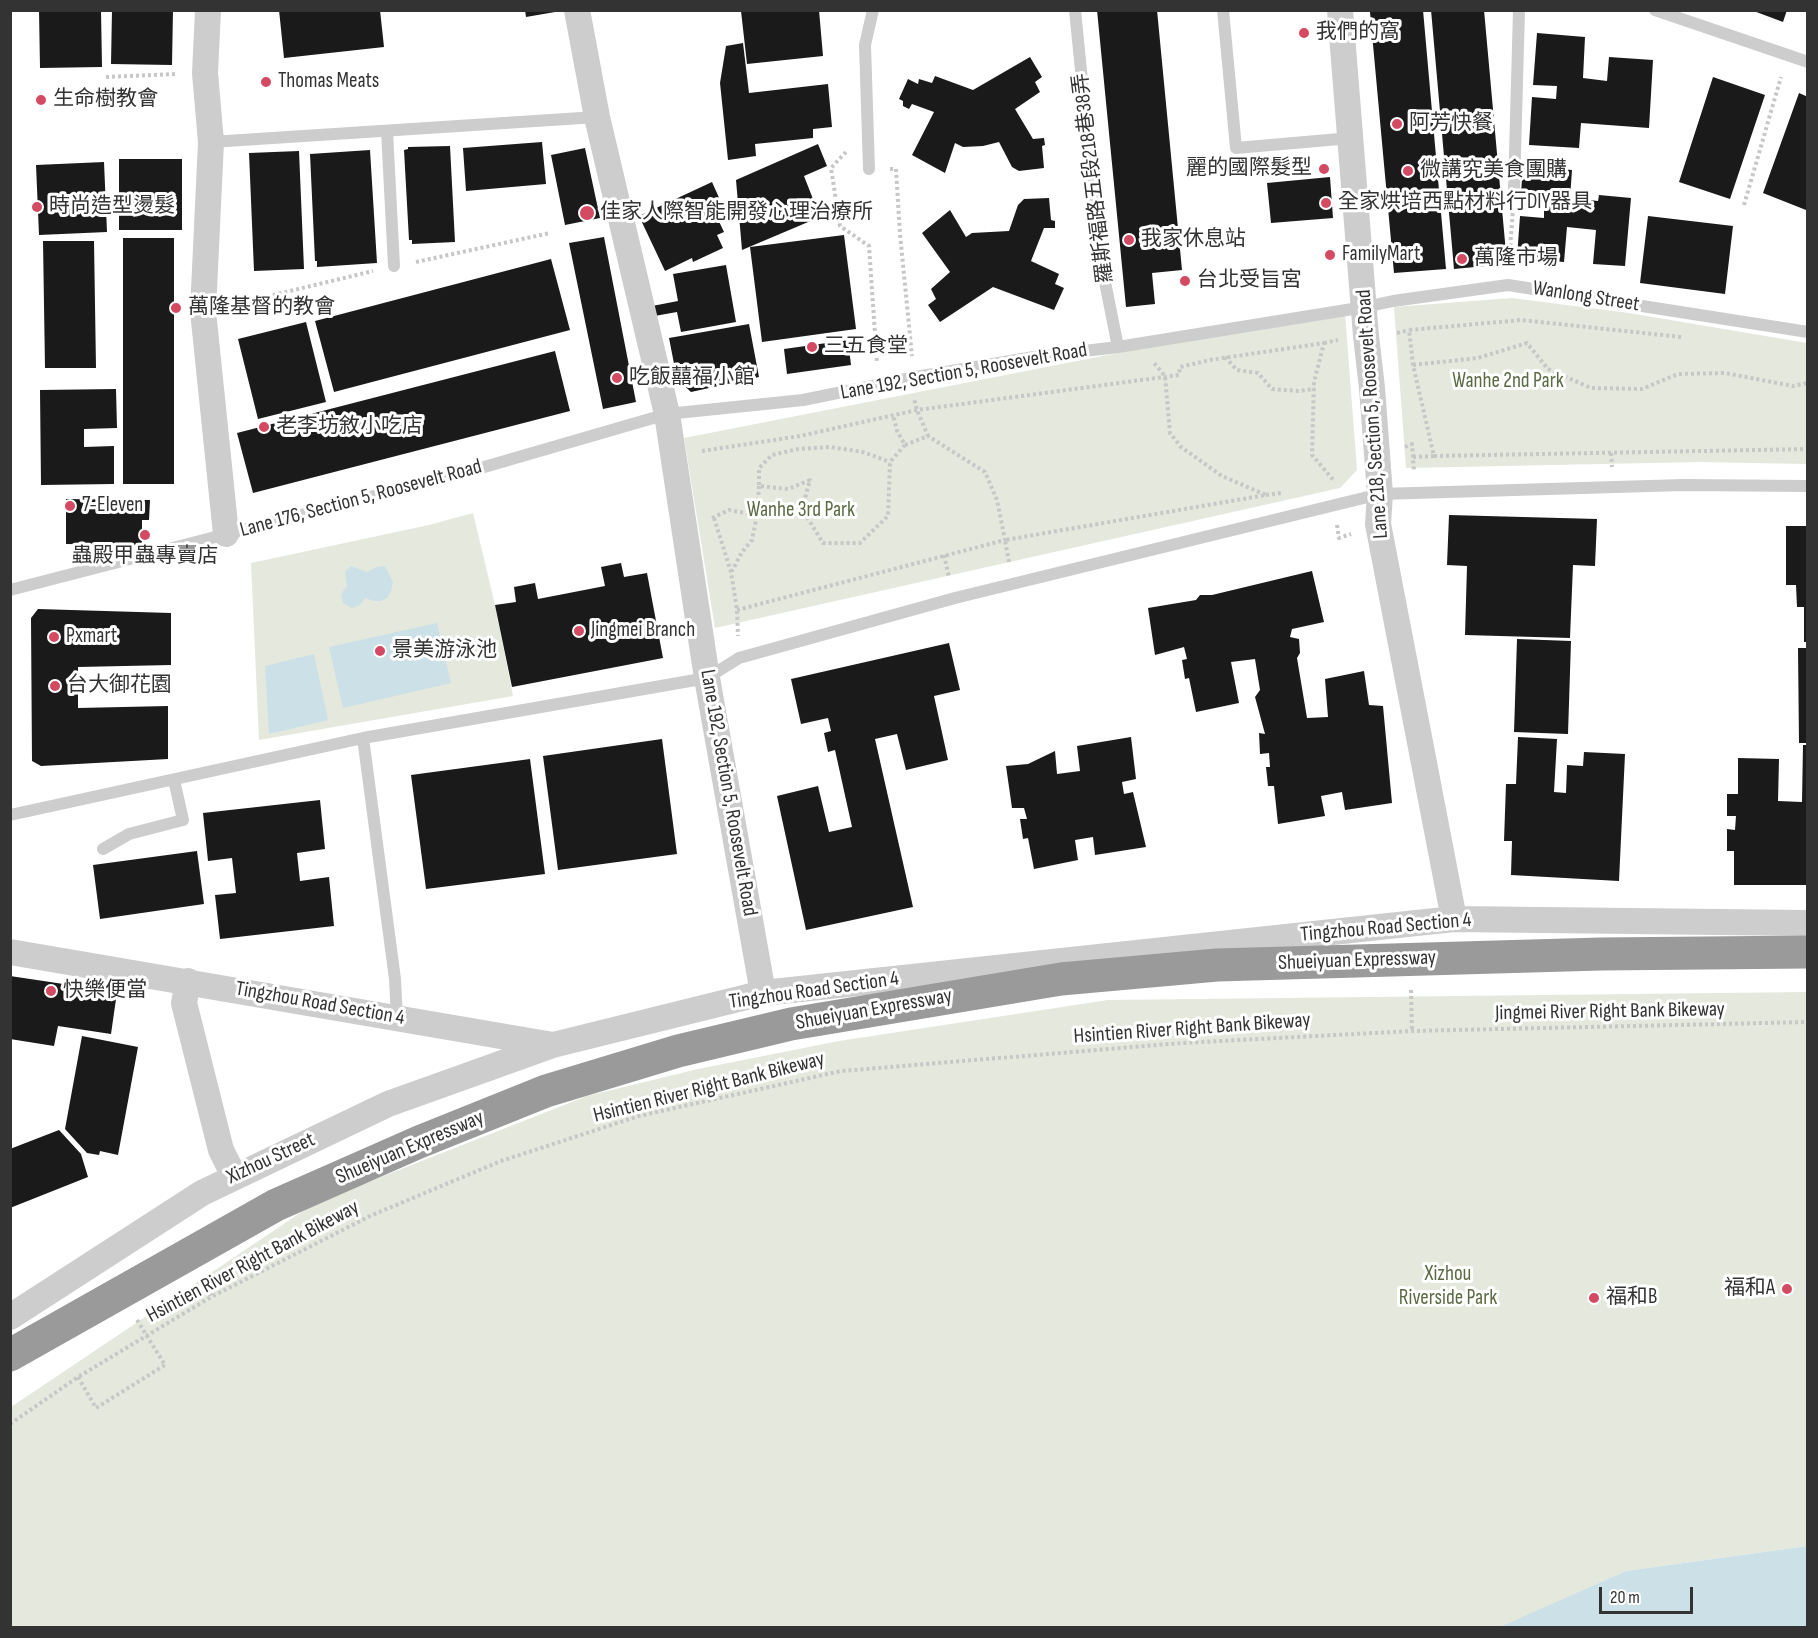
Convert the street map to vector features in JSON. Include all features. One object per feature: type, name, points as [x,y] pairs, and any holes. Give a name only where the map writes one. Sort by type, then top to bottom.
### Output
[{"type":"highway","name":"Shueiyuan Expressway","points":[[10,1353],[165,1263],[274,1204],[353,1167],[486,1112],[641,1059],[761,1026],[981,988],[1136,967],[1559,949],[1808,945]]},
{"type":"highway","name":"Shueiyuan Expressway","points":[[10,1353],[276,1205],[419,1142],[546,1092],[678,1051],[791,1024],[1061,979],[1217,965],[1601,954],[1808,952]]},
{"type":"street","name":"Lane 176, Section 5, Roosevelt Road","points":[[208,10],[205,73],[211,142],[203,311],[226,534]]},
{"type":"street","name":"Lane 192, Section 5, Roosevelt Road","points":[[577,10],[597,117],[667,414],[707,678],[763,993]]},
{"type":"street","name":"Lane 218, Section 5, Roosevelt Road","points":[[1340,10],[1380,494],[1378,524],[1454,919]]},
{"type":"street","name":"Tingzhou Road Section 4","points":[[10,952],[553,1045],[763,993],[1454,919],[1808,923]]},
{"type":"street","points":[[188,981],[184,1003],[221,1150],[234,1176]]},
{"type":"street","name":"Xizhou Street","points":[[10,1317],[202,1193],[234,1176],[388,1104],[553,1045]]},
{"type":"lane","points":[[869,169],[865,45],[873,10]]},
{"type":"lane","name":"羅斯福路五段218巷38弄","points":[[1076,10],[1099,252],[1118,347]]},
{"type":"lane","points":[[1223,10],[1236,148],[1351,138]]},
{"type":"lane","points":[[1514,190],[1519,10]]},
{"type":"lane","points":[[1655,10],[1808,62]]},
{"type":"lane","points":[[211,142],[597,117]]},
{"type":"lane","points":[[387,131],[394,266]]},
{"type":"lane","name":"Wanlong Street","points":[[1365,307],[1508,285],[1808,332]]},
{"type":"lane","points":[[1118,347],[1365,307]]},
{"type":"lane","name":"Lane 192, Section 5, Roosevelt Road","points":[[667,414],[803,400],[878,384],[1034,357],[1118,347]]},
{"type":"lane","name":"Lane 176, Section 5, Roosevelt Road","points":[[226,534],[467,472],[667,414]]},
{"type":"lane","points":[[10,815],[363,738],[707,678],[739,658],[955,598],[1380,494],[1683,485],[1808,486]]},
{"type":"lane","points":[[10,590],[226,534]]},
{"type":"lane","points":[[363,738],[398,1018]]},
{"type":"lane","points":[[103,849],[129,834],[183,820],[174,780]]},
{"type":"path","points":[[1744,205],[1787,56]]},
{"type":"path","points":[[106,77],[205,73]]},
{"type":"path","points":[[868,128],[831,168],[840,226],[869,246],[878,384]]},
{"type":"path","points":[[869,169],[896,169],[912,357]]},
{"type":"path","points":[[1508,285],[1514,190]]},
{"type":"path","points":[[1397,333],[1521,320],[1682,337]]},
{"type":"path","points":[[1409,330],[1413,365],[1434,456]]},
{"type":"path","points":[[704,462],[702,451],[800,436],[917,410],[1179,375],[1180,367],[1225,357],[1324,343],[1342,338]]},
{"type":"path","points":[[1225,357],[1237,370],[1258,373],[1272,389],[1298,391],[1315,389],[1314,382],[1324,343]]},
{"type":"path","points":[[1413,365],[1478,358],[1527,343],[1548,369],[1591,388],[1642,390],[1678,374],[1725,373],[1793,386],[1808,382]]},
{"type":"path","points":[[1152,362],[1165,376],[1170,433],[1181,447],[1222,476],[1266,495]]},
{"type":"path","points":[[914,399],[928,436],[985,472],[997,500],[1014,584]]},
{"type":"path","points":[[893,416],[897,431],[905,445]]},
{"type":"path","points":[[759,486],[788,489],[810,480],[802,509],[823,543],[860,543],[888,516],[890,462],[905,445],[928,436]]},
{"type":"path","points":[[1377,463],[1412,444]]},
{"type":"path","points":[[732,572],[742,552],[752,540],[757,515],[759,468],[772,455],[830,447],[863,452],[890,462]]},
{"type":"path","points":[[1413,457],[1808,449]]},
{"type":"path","points":[[737,610],[1005,540],[1287,493]]},
{"type":"path","points":[[712,506],[732,572],[737,610],[739,658]]},
{"type":"path","points":[[684,526],[729,510],[757,515],[802,509]]},
{"type":"path","points":[[1411,983],[1412,1031]]},
{"type":"path","name":"Jingmei River Right Bank Bikeway","points":[[1412,1031],[1808,1023]]},
{"type":"path","name":"Hsintien River Right Bank Bikeway","points":[[10,1424],[78,1377],[212,1297],[370,1216],[501,1161],[639,1116],[841,1071],[1182,1043],[1412,1031]]},
{"type":"path","points":[[78,1377],[96,1408],[165,1365],[134,1315]]},
{"type":"green space","name":"Wanhe 2nd Park","points":[[1512,298],[1629,313],[1807,343],[1807,464],[1699,462],[1406,468],[1394,307]]},
{"type":"green space","name":"Wanhe 3rd Park","points":[[1345,313],[1357,470],[1340,488],[715,628],[684,438],[1179,341]]},
{"type":"green space","name":"景美游泳池","points":[[473,513],[495,605],[513,696],[259,740],[251,563],[429,525]]},
{"type":"green space","name":"Xizhou Riverside Park","points":[[1807,992],[1807,1546],[1626,1571],[1500,1628],[11,1628],[11,1407],[315,1203],[587,1096],[698,1069],[839,1041],[1108,1000]]},
{"type":"shaded area","points":[[351,566],[367,572],[385,566],[393,582],[387,598],[374,601],[365,598],[360,605],[352,608],[343,603],[341,594],[347,586],[345,572]]},
{"type":"shaded area","points":[[437,623],[451,683],[343,708],[329,647]]},
{"type":"shaded area","points":[[314,654],[328,720],[269,734],[265,666]]},
{"type":"shaded area","points":[[1807,1546],[1807,1627],[1500,1627],[1626,1571]]},
{"type":"building","points":[[39,10],[101,10],[102,67],[40,68]]},
{"type":"building","points":[[112,10],[173,10],[172,65],[111,64]]},
{"type":"building","points":[[279,10],[380,10],[384,47],[284,58]]},
{"type":"building","points":[[525,10],[555,10],[555,12],[526,17]]},
{"type":"building","points":[[819,10],[823,56],[747,64],[741,11]]},
{"type":"building","points":[[1097,10],[1157,10],[1182,270],[1152,273],[1155,304],[1126,307]]},
{"type":"building","points":[[1423,10],[1446,269],[1394,273],[1370,12]]},
{"type":"building","points":[[1431,10],[1484,10],[1507,264],[1454,269]]},
{"type":"building","points":[[1751,10],[1787,10],[1783,22]]},
{"type":"building","points":[[1537,33],[1585,37],[1583,78],[1607,81],[1609,57],[1653,60],[1649,128],[1581,123],[1579,148],[1529,145],[1532,97],[1556,99],[1557,86],[1533,85]]},
{"type":"building","points":[[743,43],[749,93],[828,84],[832,127],[813,129],[813,138],[755,144],[756,156],[728,160],[720,83],[726,46]]},
{"type":"building","points":[[1030,57],[1042,77],[1035,82],[1040,92],[1015,109],[1033,139],[1044,138],[1045,145],[1042,146],[1044,168],[1019,171],[1012,167],[999,142],[963,147],[955,143],[945,173],[912,155],[934,112],[912,104],[909,109],[903,106],[903,101],[899,99],[908,79],[918,84],[919,79],[932,83],[935,76],[973,90]]},
{"type":"building","points":[[1713,77],[1765,95],[1730,199],[1679,182]]},
{"type":"building","points":[[1799,93],[1808,97],[1806,210],[1763,193]]},
{"type":"building","points":[[542,142],[546,184],[466,191],[463,148]]},
{"type":"building","points":[[818,144],[827,166],[804,176],[820,217],[742,250],[736,180]]},
{"type":"building","points":[[450,146],[455,242],[412,244],[412,240],[409,240],[404,150],[408,147]]},
{"type":"building","points":[[585,148],[600,218],[565,225],[551,155]]},
{"type":"building","points":[[370,150],[377,263],[317,267],[310,154]]},
{"type":"building","points":[[299,151],[304,269],[254,271],[249,153]]},
{"type":"building","points":[[119,159],[182,159],[182,230],[119,230]]},
{"type":"building","points":[[104,162],[107,232],[39,235],[36,165]]},
{"type":"building","points":[[1523,166],[1572,170],[1570,198],[1598,201],[1599,195],[1631,198],[1625,266],[1593,264],[1596,230],[1567,227],[1564,262],[1517,258],[1520,216],[1544,218],[1544,208],[1520,206]]},
{"type":"building","points":[[1330,177],[1333,218],[1271,223],[1267,183]]},
{"type":"building","points":[[712,182],[725,211],[716,215],[724,232],[717,235],[723,248],[693,262],[692,258],[665,271],[639,216]]},
{"type":"building","points":[[1049,198],[1051,220],[1055,221],[1055,228],[1044,228],[1031,261],[1059,274],[1055,284],[1064,288],[1054,310],[993,287],[940,322],[928,305],[936,299],[931,289],[950,272],[922,233],[950,210],[966,237],[972,233],[1009,231],[1018,205],[1024,199]]},
{"type":"building","points":[[1648,216],[1733,226],[1725,294],[1640,283]]},
{"type":"building","points":[[844,235],[856,329],[762,342],[750,247]]},
{"type":"building","points":[[604,237],[636,402],[603,409],[569,243]]},
{"type":"building","points":[[123,238],[174,238],[174,484],[123,484]]},
{"type":"building","points":[[43,241],[94,241],[96,368],[45,368]]},
{"type":"building","points":[[551,259],[570,330],[334,392],[315,321]]},
{"type":"building","points":[[726,265],[736,322],[681,332],[677,312],[649,317],[647,307],[678,301],[673,274]]},
{"type":"building","points":[[306,322],[326,402],[258,419],[238,339]]},
{"type":"building","points":[[749,324],[759,377],[691,392],[677,379],[669,338]]},
{"type":"building","points":[[848,340],[851,365],[787,374],[784,349]]},
{"type":"building","points":[[555,351],[570,411],[253,493],[237,433]]},
{"type":"building","points":[[116,389],[117,428],[84,429],[84,447],[114,446],[114,484],[41,485],[40,390]]},
{"type":"building","points":[[66,499],[150,500],[149,520],[142,520],[142,545],[66,544]]},
{"type":"building","points":[[1449,515],[1597,519],[1595,566],[1573,565],[1570,638],[1465,635],[1467,566],[1447,565]]},
{"type":"building","points":[[1786,526],[1808,526],[1808,642],[1804,642],[1804,607],[1797,607],[1796,585],[1786,585]]},
{"type":"building","name":"Jingmei Branch","points":[[621,563],[624,577],[647,573],[663,658],[512,687],[495,605],[516,602],[514,587],[535,583],[538,599],[605,586],[601,567]]},
{"type":"building","points":[[1312,571],[1324,622],[1292,629],[1290,637],[1299,639],[1300,653],[1297,658],[1307,718],[1328,717],[1325,679],[1364,671],[1369,705],[1383,706],[1392,803],[1345,810],[1342,792],[1321,796],[1325,816],[1278,824],[1274,786],[1268,786],[1266,767],[1270,767],[1269,753],[1260,754],[1259,733],[1265,734],[1255,697],[1260,690],[1255,659],[1231,662],[1239,703],[1196,712],[1189,678],[1185,679],[1182,660],[1187,659],[1184,647],[1155,655],[1148,608],[1196,600],[1200,595],[1212,595]]},
{"type":"building","name":"台大御花園","points":[[38,609],[171,613],[171,665],[78,667],[78,708],[168,706],[168,759],[41,766],[32,761],[31,618]]},
{"type":"building","points":[[1517,639],[1571,641],[1568,734],[1514,732]]},
{"type":"building","points":[[949,643],[960,690],[934,696],[948,760],[906,770],[897,734],[875,739],[913,907],[806,930],[777,796],[818,786],[829,832],[852,827],[835,750],[828,752],[824,733],[831,731],[828,718],[801,724],[791,679]]},
{"type":"building","points":[[1798,648],[1808,648],[1808,743],[1799,743]]},
{"type":"building","points":[[1131,737],[1136,779],[1122,782],[1124,794],[1133,792],[1146,847],[1095,855],[1093,837],[1075,840],[1078,860],[1034,869],[1028,838],[1023,839],[1020,819],[1027,819],[1024,808],[1012,808],[1006,766],[1028,764],[1055,751],[1057,774],[1080,771],[1077,746]]},
{"type":"building","points":[[1518,737],[1557,739],[1554,792],[1566,793],[1567,765],[1583,766],[1584,752],[1625,754],[1619,881],[1511,875],[1512,841],[1504,841],[1506,784],[1516,784]]},
{"type":"building","points":[[662,739],[677,854],[558,870],[543,756]]},
{"type":"building","points":[[1803,745],[1808,745],[1808,885],[1734,885],[1734,851],[1727,851],[1727,829],[1735,830],[1736,816],[1727,816],[1727,794],[1738,794],[1738,758],[1779,759],[1778,801],[1802,802]]},
{"type":"building","points":[[530,759],[545,874],[426,889],[411,775]]},
{"type":"building","points":[[320,800],[325,849],[297,853],[300,881],[329,877],[334,926],[220,939],[215,895],[236,893],[232,858],[208,861],[203,813]]},
{"type":"building","points":[[197,851],[204,904],[100,919],[93,865]]},
{"type":"building","points":[[10,976],[117,992],[111,1034],[58,1026],[54,1046],[10,1039]]},
{"type":"building","points":[[82,1036],[138,1047],[118,1155],[100,1151],[99,1155],[87,1153],[65,1129]]},
{"type":"building","points":[[59,1130],[81,1154],[88,1177],[10,1208],[10,1149]]},
{"type":"place","name":"我們的窩","points":[[1304,33]]},
{"type":"place","name":"Thomas Meats","points":[[266,82]]},
{"type":"place","name":"生命樹教會","points":[[41,100]]},
{"type":"place","name":"阿芳快餐","points":[[1397,124]]},
{"type":"place","name":"麗的國際髮型","points":[[1324,169]]},
{"type":"place","name":"微講究美食團購","points":[[1408,171]]},
{"type":"place","name":"全家烘培西點材料行DIY器具","points":[[1326,203]]},
{"type":"place","name":"時尚造型燙髮","points":[[37,207]]},
{"type":"place","name":"佳家人際智能開發心理治療所","points":[[587,213]]},
{"type":"place","name":"我家休息站","points":[[1129,240]]},
{"type":"place","name":"FamilyMart","points":[[1330,255]]},
{"type":"place","name":"萬隆市場","points":[[1462,259]]},
{"type":"place","name":"台北受旨宮","points":[[1185,281]]},
{"type":"place","name":"萬隆基督的教會","points":[[176,308]]},
{"type":"place","name":"三五食堂","points":[[812,347]]},
{"type":"place","name":"吃飯囍福小館","points":[[617,378]]},
{"type":"place","name":"老李坊敘小吃店","points":[[264,427]]},
{"type":"place","name":"7-Eleven","points":[[70,506]]},
{"type":"place","name":"蟲殿甲蟲專賣店","points":[[145,535]]},
{"type":"place","name":"Jingmei Branch","points":[[579,631]]},
{"type":"place","name":"Pxmart","points":[[54,637]]},
{"type":"place","name":"景美游泳池","points":[[380,651]]},
{"type":"place","name":"台大御花園","points":[[55,686]]},
{"type":"place","name":"快樂便當","points":[[51,991]]},
{"type":"place","name":"福和A","points":[[1787,1289]]},
{"type":"place","name":"福和B","points":[[1594,1298]]}]
